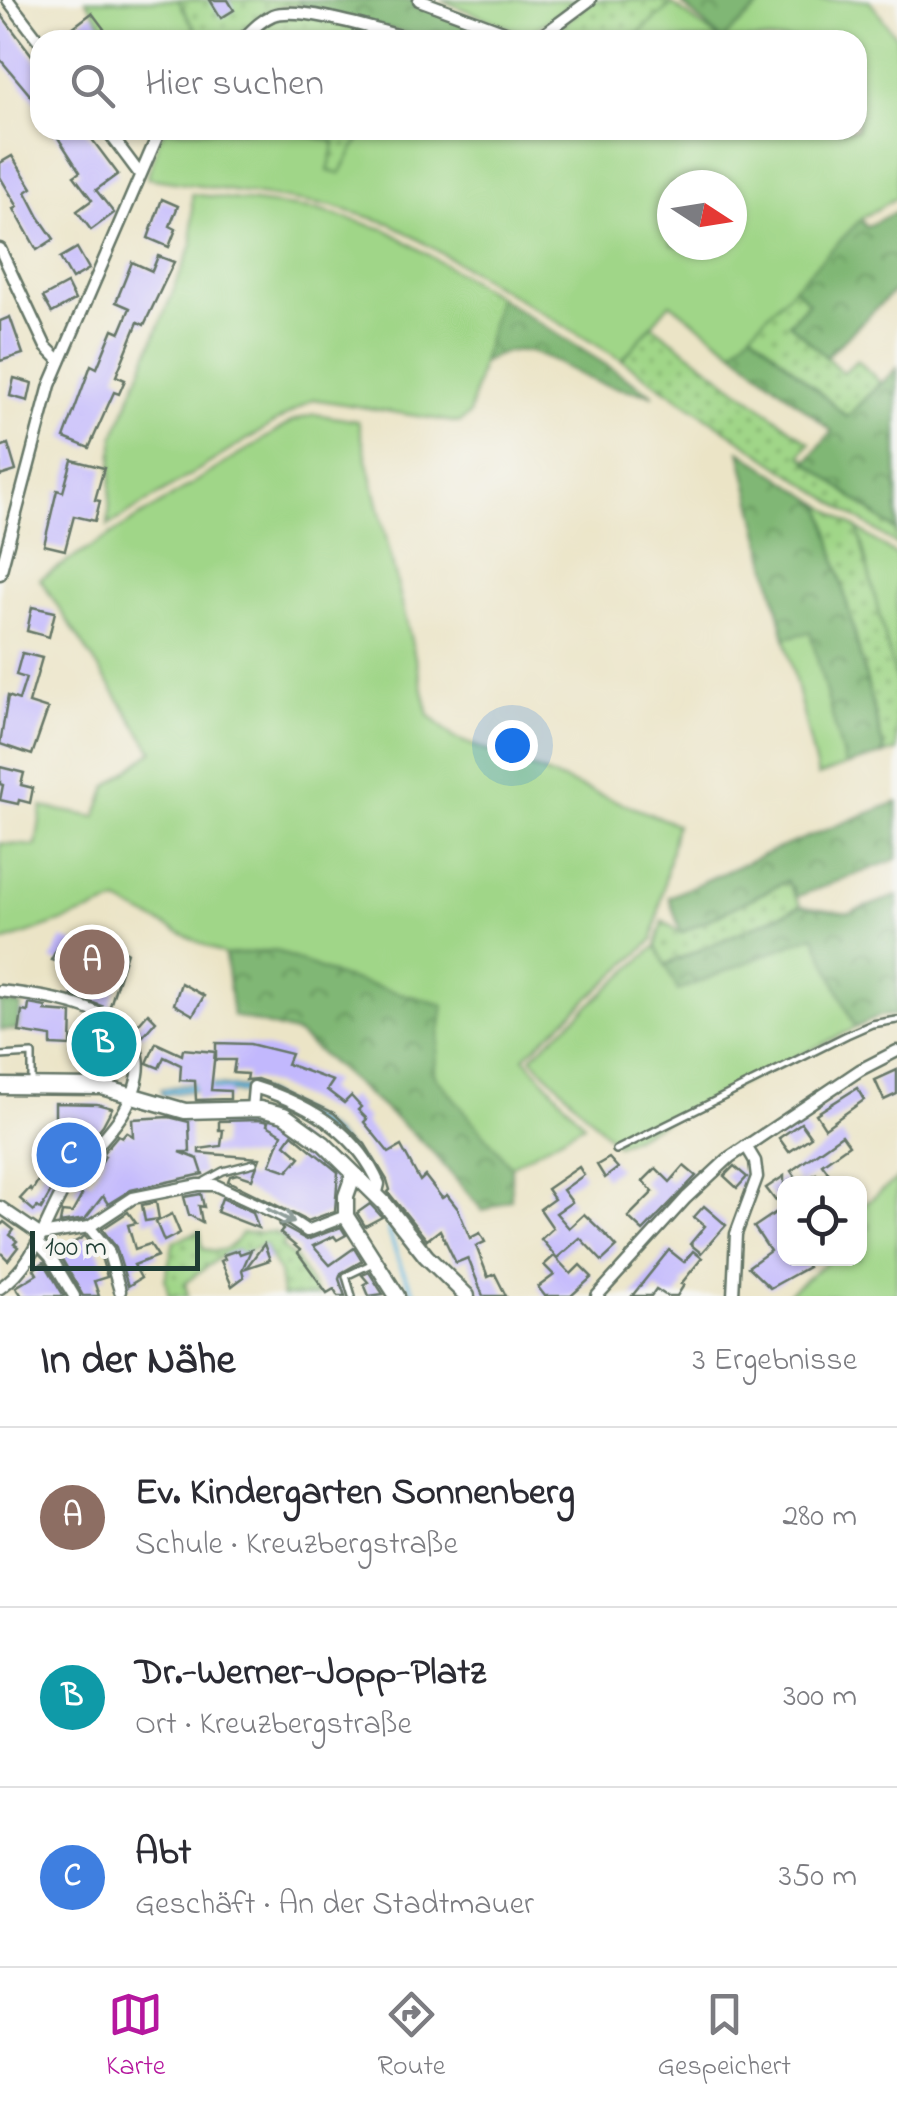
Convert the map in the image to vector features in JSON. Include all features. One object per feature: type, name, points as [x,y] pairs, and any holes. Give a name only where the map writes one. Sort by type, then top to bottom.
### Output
[{"type":"main road","points":[[0,1086],[102,1087],[185,1111],[275,1112],[299,1123],[376,1196],[426,1256],[467,1296]]},
{"type":"main road","points":[[353,1176],[346,1196],[346,1216],[397,1296]]},
{"type":"street","points":[[8,0],[31,30]]},
{"type":"street","points":[[419,0],[500,30]]},
{"type":"street","points":[[550,30],[590,0]]},
{"type":"street","points":[[253,30],[286,12],[306,13],[375,30]]},
{"type":"street","points":[[115,140],[140,173]]},
{"type":"street","points":[[0,574],[42,407],[155,140]]},
{"type":"street","points":[[0,249],[46,346],[60,361]]},
{"type":"street","points":[[0,991],[52,997],[115,1020],[126,1031],[136,1054],[132,1095],[121,1116],[70,1180],[22,1269],[0,1288]]},
{"type":"street","points":[[597,1296],[686,1198],[746,1146],[860,1070],[897,1051]]},
{"type":"street","points":[[252,1109],[254,1086],[295,1102],[324,1119],[368,1163],[379,1184],[376,1196]]},
{"type":"street","points":[[733,1296],[736,1234],[757,1176],[746,1146]]},
{"type":"street","points":[[39,1239],[89,1228],[133,1198],[198,1185],[216,1185],[307,1231],[346,1216]]},
{"type":"street","points":[[0,1207],[39,1239],[74,1296]]},
{"type":"street","points":[[89,1228],[108,1250],[120,1291]]},
{"type":"lane","points":[[616,1150],[860,1029],[897,1020]]},
{"type":"lane","points":[[0,1056],[32,1054],[32,1086]]},
{"type":"lane","points":[[198,1185],[254,1163]]},
{"type":"lane","points":[[352,1296],[346,1276],[375,1261]]},
{"type":"green space","points":[[86,0],[178,0],[195,30],[106,30]]},
{"type":"green space","points":[[178,0],[299,0],[301,6],[270,9],[245,30],[195,30]]},
{"type":"green space","points":[[299,0],[417,0],[492,30],[393,30],[301,6]]},
{"type":"green space","points":[[441,0],[576,0],[535,30],[516,30]]},
{"type":"green space","points":[[593,0],[667,0],[672,4],[642,30],[556,30]]},
{"type":"green space","points":[[689,0],[767,0],[733,30],[711,30],[683,5]]},
{"type":"green space","points":[[767,0],[869,0],[897,38],[897,197],[861,219],[733,350],[670,303],[622,360],[392,224],[331,206],[147,178],[159,140],[327,140],[335,142],[328,171],[340,174],[359,140],[867,140],[867,30],[733,30]]},
{"type":"green space","points":[[672,4],[707,30],[642,30]]},
{"type":"green space","points":[[304,15],[363,30],[259,30],[271,18]]},
{"type":"green space","points":[[327,140],[359,140],[341,174],[328,171],[335,142]]},
{"type":"green space","points":[[192,194],[318,210],[387,230],[498,297],[469,415],[459,423],[313,399],[108,526],[114,437],[192,245]]},
{"type":"green space","points":[[897,211],[897,288],[826,357],[789,323],[809,303],[794,287],[861,219],[866,227]]},
{"type":"green space","points":[[794,287],[810,303],[790,323],[843,373],[857,360],[880,382],[847,417],[751,331]]},
{"type":"green space","points":[[498,297],[654,395],[599,383],[527,351],[498,354],[482,363]]},
{"type":"green space","points":[[652,325],[810,443],[801,455],[897,532],[897,545],[622,360]]},
{"type":"green space","points":[[751,331],[847,417],[897,368],[897,532],[807,462],[832,431],[733,350]]},
{"type":"green space","points":[[314,414],[358,421],[429,715],[454,738],[676,824],[653,940],[524,1057],[584,1124],[511,1166],[434,1074],[444,1005],[335,975],[275,950],[225,955],[118,902],[0,943],[0,843],[36,846],[42,807],[96,817],[107,787],[153,751],[40,579],[293,421]]},
{"type":"green space","points":[[740,451],[822,505],[885,754],[845,766],[810,633],[785,638]]},
{"type":"green space","points":[[822,505],[858,529],[897,685],[897,751],[885,754]]},
{"type":"green space","points":[[858,529],[897,556],[897,685]]},
{"type":"green space","points":[[810,632],[845,766],[818,776],[785,638]]},
{"type":"green space","points":[[897,802],[897,859],[796,897],[787,881],[681,933],[669,897]]},
{"type":"green space","points":[[788,881],[801,906],[665,965],[656,946],[663,921],[681,933]]},
{"type":"green space","points":[[897,896],[897,1015],[880,1016],[855,1028],[814,935],[677,991],[665,965],[801,906],[849,913]]},
{"type":"green space","points":[[814,935],[855,1028],[617,1145],[531,1057],[656,946],[678,991]]},
{"type":"green space","points":[[275,950],[335,975],[445,1005],[434,1074],[511,1166],[511,1199],[483,1211],[428,1147],[298,1034],[233,1016],[225,955]]},
{"type":"green space","points":[[0,1001],[21,1005],[17,1030],[0,1030]]},
{"type":"green space","points":[[897,1179],[897,1296],[785,1296],[822,1266],[867,1266],[867,1203]]},
{"type":"green space","points":[[200,1231],[203,1249],[216,1251],[230,1247],[241,1233],[275,1232],[286,1240],[281,1246],[295,1258],[318,1296],[282,1296],[279,1272],[264,1245],[240,1254],[238,1250],[223,1255],[185,1283],[188,1296],[169,1296],[165,1279],[174,1241]]},
{"type":"water","points":[[197,1083],[247,1088],[246,1094],[203,1089],[162,1095],[161,1089]]},
{"type":"water","points":[[259,1090],[322,1124],[347,1146],[371,1176],[365,1180],[329,1141],[304,1122],[257,1098]]},
{"type":"building","points":[[210,0],[228,0],[234,10],[221,18]]},
{"type":"building","points":[[0,13],[30,53],[30,95],[0,59]]},
{"type":"building","points":[[92,13],[104,29],[103,30],[69,30]]},
{"type":"building","points":[[59,140],[92,140],[118,174],[96,190],[114,213],[91,230],[77,211],[92,200],[74,176],[80,172]]},
{"type":"building","points":[[12,156],[32,188],[26,192],[54,239],[37,250],[0,177],[0,163]]},
{"type":"building","points":[[162,199],[178,206],[170,226],[176,229],[169,247],[148,238]]},
{"type":"building","points":[[77,248],[89,269],[72,279],[60,258]]},
{"type":"building","points":[[158,256],[174,262],[144,325],[138,322],[116,376],[125,380],[119,394],[114,392],[89,448],[64,438],[91,365],[97,368],[113,329],[120,332],[130,308],[116,302],[132,262],[152,271]]},
{"type":"building","points":[[67,284],[75,300],[52,313],[43,297]]},
{"type":"building","points":[[10,317],[23,354],[0,361],[0,321]]},
{"type":"building","points":[[14,378],[32,383],[28,401],[10,396]]},
{"type":"building","points":[[8,444],[16,471],[0,476],[0,447]]},
{"type":"building","points":[[72,460],[104,468],[95,500],[100,501],[95,521],[74,516],[65,550],[44,545],[57,490],[63,492]]},
{"type":"building","points":[[32,607],[55,612],[49,637],[27,631]]},
{"type":"building","points":[[22,653],[42,658],[29,703],[48,709],[32,755],[0,744],[8,696],[19,700],[26,678],[16,675]]},
{"type":"building","points":[[0,767],[24,773],[21,785],[33,788],[30,803],[0,800]]},
{"type":"building","points":[[62,939],[97,950],[99,945],[127,952],[109,1009],[72,995],[75,988],[88,993],[96,974],[51,960]]},
{"type":"building","points":[[181,983],[204,996],[193,1015],[174,1004]]},
{"type":"building","points":[[29,1004],[46,1007],[45,1011],[72,1013],[71,1046],[51,1045],[51,1037],[19,1032],[22,1011],[28,1012]]},
{"type":"building","points":[[148,1013],[156,1021],[143,1036],[134,1029]]},
{"type":"building","points":[[156,1043],[182,1055],[183,1049],[215,1052],[211,1090],[230,1091],[230,1099],[196,1100],[195,1081],[180,1080],[181,1065],[164,1057],[159,1068],[147,1063]]},
{"type":"building","points":[[216,1043],[250,1044],[291,1054],[287,1064],[333,1081],[327,1090],[344,1103],[351,1096],[367,1119],[364,1122],[389,1153],[401,1146],[420,1181],[425,1176],[442,1198],[447,1195],[458,1209],[470,1238],[480,1233],[485,1242],[476,1246],[488,1277],[495,1274],[506,1296],[483,1296],[468,1258],[456,1263],[440,1230],[427,1240],[388,1192],[387,1180],[365,1144],[334,1113],[277,1086],[257,1079],[246,1080],[247,1074],[233,1073],[235,1060],[216,1060]]},
{"type":"building","points":[[897,1070],[897,1094],[884,1100],[875,1080]]},
{"type":"building","points":[[857,1088],[864,1100],[825,1128],[816,1114]]},
{"type":"building","points":[[55,1103],[112,1108],[64,1172],[65,1167],[41,1209],[37,1207],[34,1211],[20,1199],[30,1188],[32,1191],[59,1144],[54,1140],[58,1118]]},
{"type":"building","points":[[169,1117],[189,1122],[190,1152],[180,1152],[198,1159],[203,1174],[131,1190],[108,1204],[103,1196],[85,1219],[60,1223],[62,1212],[72,1213],[82,1195],[74,1190],[83,1176],[91,1182],[105,1156],[102,1154],[118,1135],[122,1137],[126,1132],[133,1136],[132,1119]]},
{"type":"building","points":[[259,1120],[282,1134],[270,1165],[288,1171],[300,1157],[285,1144],[292,1134],[338,1172],[335,1211],[308,1221],[228,1181],[237,1174],[252,1179],[260,1158],[199,1153],[199,1149],[221,1146],[223,1130],[219,1130],[219,1121]]},
{"type":"building","points":[[801,1123],[811,1137],[789,1152],[779,1138]]},
{"type":"building","points":[[842,1135],[849,1145],[822,1164],[828,1172],[822,1176],[794,1176],[791,1171]]},
{"type":"building","points":[[609,1158],[618,1168],[605,1178],[597,1165]]},
{"type":"building","points":[[684,1166],[696,1176],[643,1231],[628,1217],[653,1192],[643,1181],[656,1168],[670,1182]]},
{"type":"building","points":[[734,1166],[747,1177],[737,1188],[724,1176]]},
{"type":"building","points":[[579,1167],[584,1175],[563,1190],[572,1202],[556,1213],[569,1228],[584,1214],[607,1236],[617,1247],[602,1261],[580,1238],[557,1258],[541,1239],[553,1228],[540,1209],[554,1199],[547,1189]]},
{"type":"building","points":[[777,1181],[777,1198],[775,1200],[766,1188]]},
{"type":"building","points":[[201,1194],[202,1222],[189,1215],[184,1197]]},
{"type":"building","points":[[222,1198],[253,1212],[258,1228],[217,1212]]},
{"type":"building","points":[[156,1202],[159,1219],[145,1221],[142,1205]]},
{"type":"building","points":[[370,1204],[382,1217],[365,1226],[357,1213]]},
{"type":"building","points":[[704,1206],[726,1225],[701,1253],[690,1244],[705,1226],[694,1217]]},
{"type":"building","points":[[128,1212],[136,1223],[128,1225],[135,1249],[150,1244],[158,1256],[134,1265],[141,1278],[128,1286],[116,1247],[102,1229]]},
{"type":"building","points":[[777,1212],[777,1266],[808,1267],[770,1288],[748,1267],[770,1251],[754,1227]]},
{"type":"building","points":[[172,1214],[180,1233],[164,1241],[156,1222]]},
{"type":"building","points":[[4,1222],[14,1230],[10,1235],[18,1247],[8,1260],[0,1252],[0,1226]]},
{"type":"building","points":[[278,1224],[307,1240],[341,1227],[346,1235],[313,1246],[330,1265],[354,1248],[362,1261],[341,1273],[345,1296],[338,1296],[334,1289],[327,1293],[298,1253],[300,1250],[280,1233],[283,1230]]},
{"type":"building","points":[[85,1236],[100,1254],[107,1277],[94,1281],[99,1296],[83,1296],[58,1252]]},
{"type":"building","points":[[264,1244],[270,1260],[246,1268]]},
{"type":"building","points":[[238,1250],[240,1254],[251,1250],[242,1270],[244,1277],[232,1286],[221,1261],[225,1259],[223,1255]]},
{"type":"building","points":[[669,1250],[684,1262],[693,1251],[702,1258],[681,1284],[684,1285],[677,1296],[667,1296],[656,1289],[651,1296],[632,1296]]},
{"type":"building","points":[[554,1256],[571,1274],[580,1265],[592,1277],[571,1296],[545,1296],[538,1287],[554,1275],[544,1265]]},
{"type":"building","points":[[44,1262],[64,1296],[22,1296],[16,1287],[37,1274],[34,1269]]},
{"type":"building","points":[[369,1272],[383,1294],[369,1296],[364,1284],[368,1282],[362,1275]]},
{"type":"waterway","points":[[388,1229],[416,1296]]},
{"type":"place","name":"Ev. Kindergarten Sonnenberg","points":[[92,962]]},
{"type":"place","name":"Dr.-Werner-Jopp-Platz","points":[[104,1044]]},
{"type":"place","name":"Abt","points":[[69,1155]]}]
